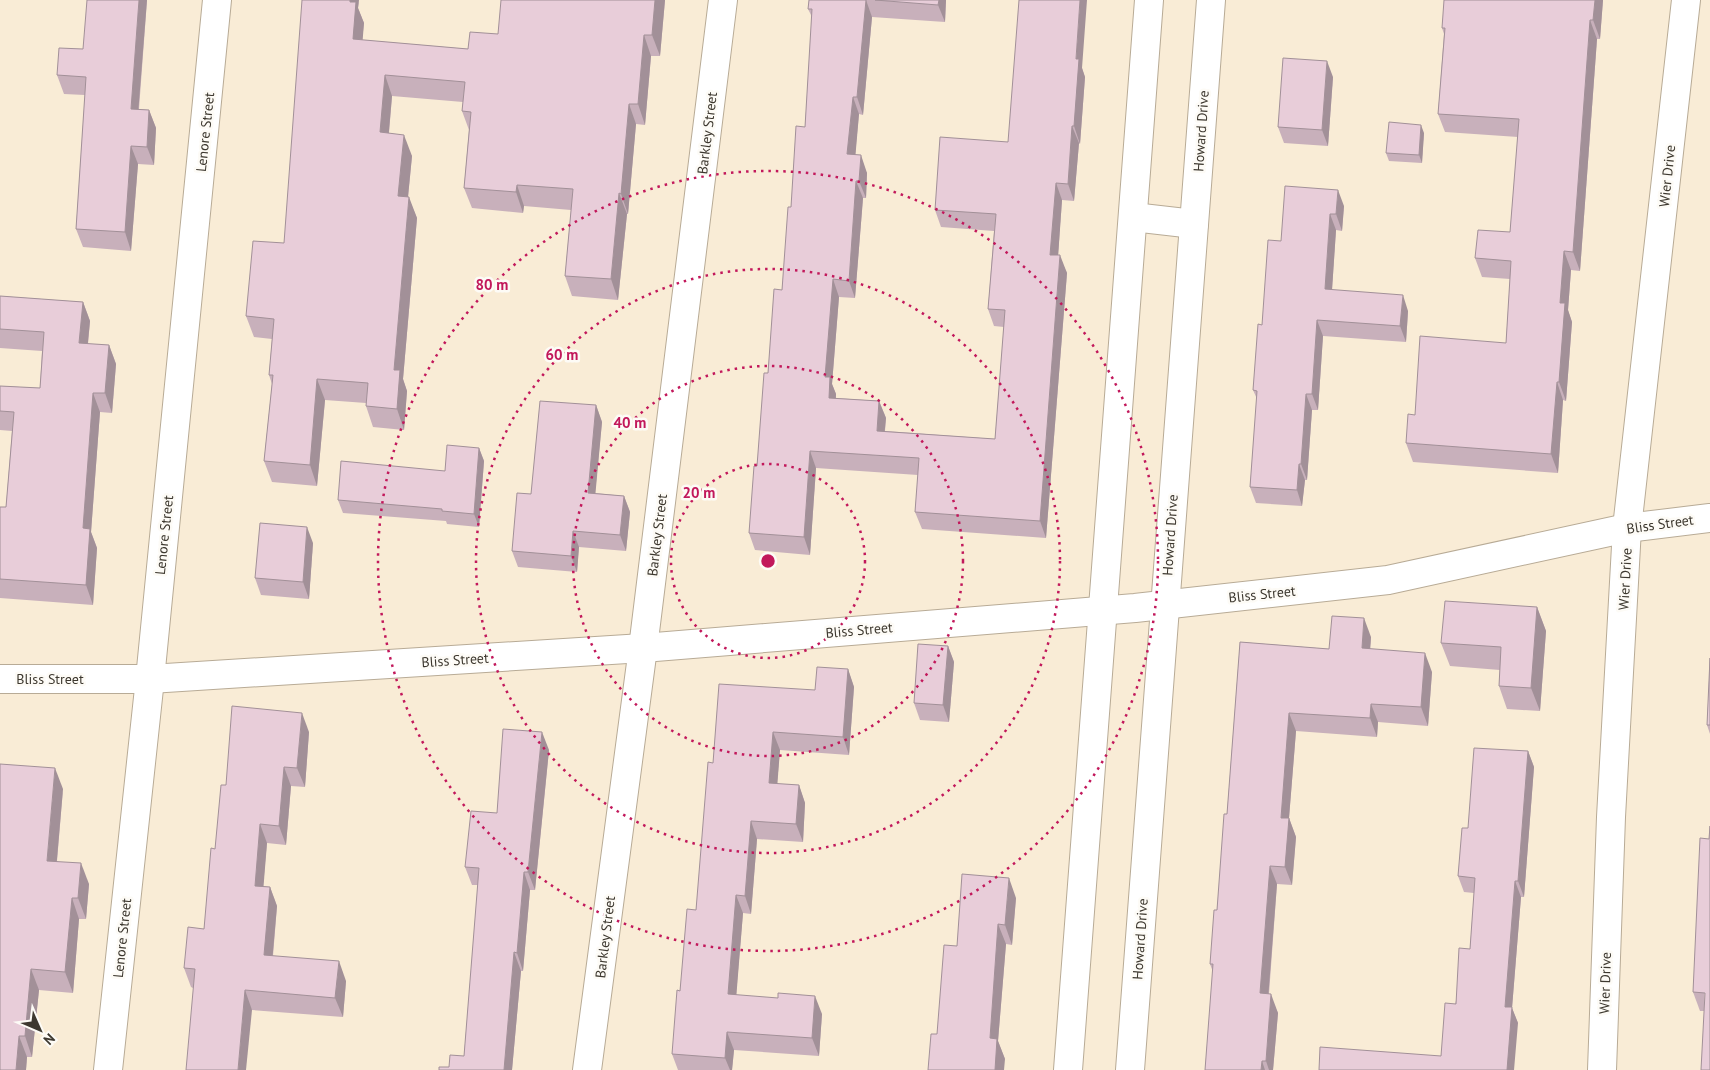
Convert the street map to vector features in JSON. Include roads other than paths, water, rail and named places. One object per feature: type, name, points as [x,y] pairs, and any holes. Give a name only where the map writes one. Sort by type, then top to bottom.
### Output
[{"type":"street","name":"Lenore Street","points":[[108,1070],[150,679],[217,0]]},
{"type":"street","name":"Barkley Street","points":[[587,1070],[723,0]]},
{"type":"street","points":[[1068,1070],[1149,0]]},
{"type":"street","name":"Howard Drive","points":[[1130,1070],[1211,0]]},
{"type":"street","name":"Wier Drive","points":[[1602,1070],[1611,817],[1628,528],[1686,0]]},
{"type":"street","points":[[1133,217],[1194,224]]},
{"type":"street","name":"Bliss Street","points":[[0,679],[150,679],[642,648],[1103,610],[1388,580],[1628,528],[1710,518]]}]
